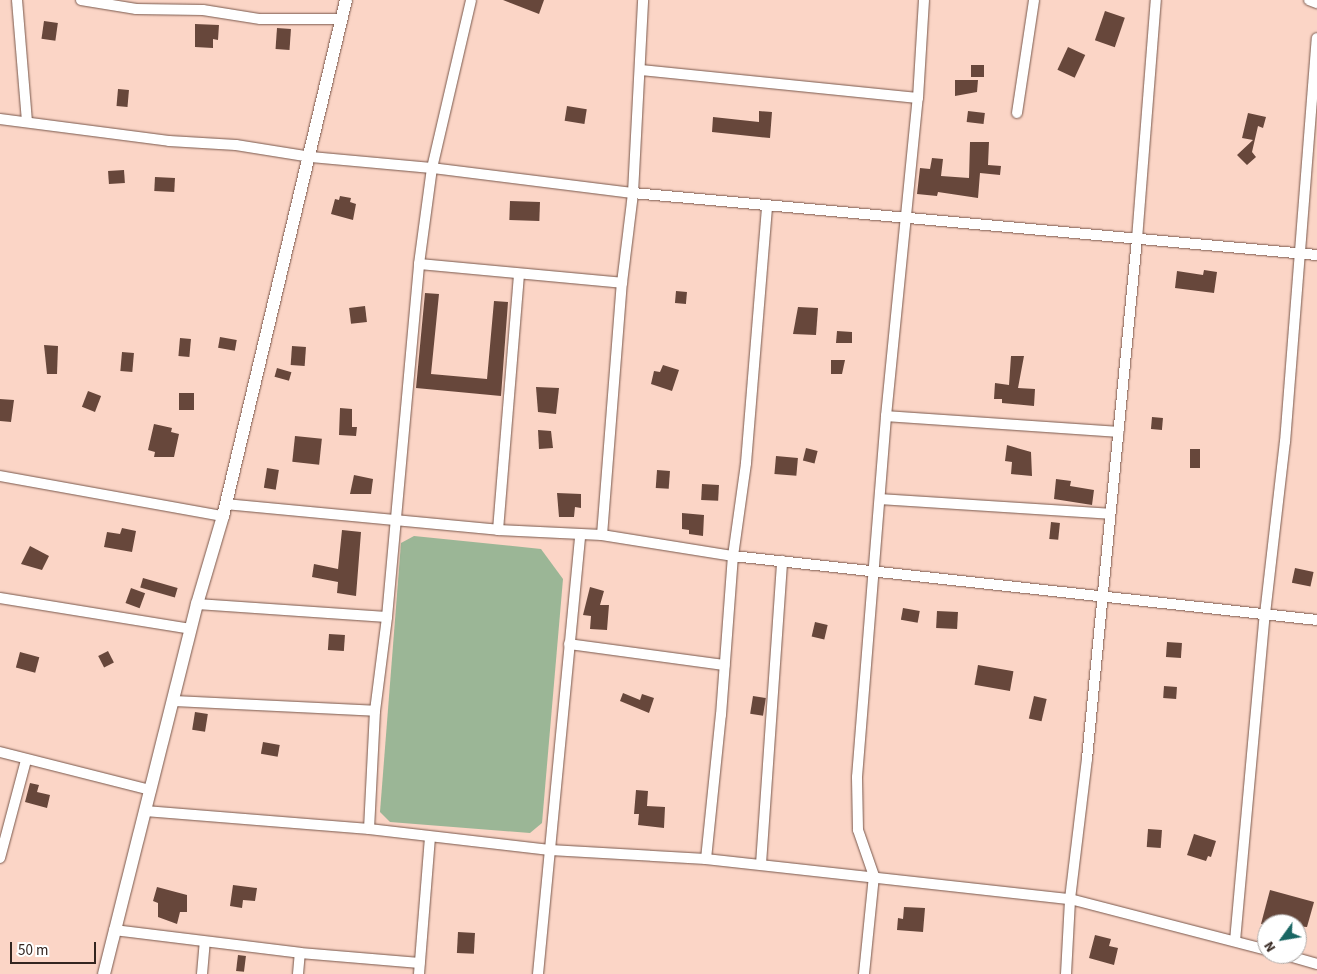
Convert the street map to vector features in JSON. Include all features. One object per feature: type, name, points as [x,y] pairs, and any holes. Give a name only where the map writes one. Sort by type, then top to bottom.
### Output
[{"type":"street","points":[[17,0],[27,122]]},
{"type":"street","points":[[81,0],[136,9],[203,10],[260,19],[341,19]]},
{"type":"street","points":[[104,974],[197,604],[224,510],[277,279],[311,157],[346,0]]},
{"type":"street","points":[[369,829],[375,711],[387,617],[419,264],[432,168],[471,0]]},
{"type":"street","points":[[602,535],[622,283],[633,193],[641,70],[643,0]]},
{"type":"street","points":[[864,974],[874,876],[858,830],[856,776],[886,416],[918,98],[924,0]]},
{"type":"street","points":[[1018,114],[1034,0]]},
{"type":"street","points":[[1066,974],[1070,898],[1087,759],[1100,597],[1137,239],[1156,0]]},
{"type":"street","points":[[1308,0],[1317,3]]},
{"type":"street","points":[[1236,941],[1265,614],[1285,442],[1317,38]]},
{"type":"street","points":[[641,70],[918,98]]},
{"type":"street","points":[[0,119],[168,141],[236,145],[311,157],[432,168],[633,193],[767,206],[906,216],[1317,255]]},
{"type":"street","points":[[706,859],[725,665],[733,556],[746,463],[767,206]]},
{"type":"street","points":[[419,264],[519,276],[622,283]]},
{"type":"street","points":[[498,530],[519,276]]},
{"type":"street","points":[[886,416],[1118,432]]},
{"type":"street","points":[[0,476],[224,510],[396,519],[498,530],[602,535],[733,556],[1317,620]]},
{"type":"street","points":[[880,499],[1109,514]]},
{"type":"street","points":[[538,974],[580,535]]},
{"type":"street","points":[[761,864],[782,561]]},
{"type":"street","points":[[0,598],[191,629]]},
{"type":"street","points":[[197,604],[387,617]]},
{"type":"street","points":[[569,644],[725,665]]},
{"type":"street","points":[[174,701],[375,711]]},
{"type":"street","points":[[0,752],[150,790]]},
{"type":"street","points":[[0,858],[26,760]]},
{"type":"street","points":[[145,811],[369,829],[550,850],[761,864],[1070,898],[1257,947]]},
{"type":"street","points":[[419,974],[430,837]]},
{"type":"street","points":[[114,930],[300,953],[420,963]]},
{"type":"street","points":[[202,974],[206,942]]},
{"type":"street","points":[[298,974],[300,953]]},
{"type":"green space","points":[[414,536],[541,549],[563,579],[542,823],[530,833],[390,822],[380,812],[401,543]]},
{"type":"building","points":[[503,0],[544,0],[539,14]]},
{"type":"building","points":[[1105,11],[1125,18],[1115,47],[1095,40]]},
{"type":"building","points":[[44,21],[58,23],[55,41],[41,39]]},
{"type":"building","points":[[195,24],[219,25],[218,40],[213,39],[213,48],[195,47]]},
{"type":"building","points":[[277,28],[291,29],[290,50],[276,49]]},
{"type":"building","points":[[1068,47],[1085,55],[1075,78],[1057,70]]},
{"type":"building","points":[[971,65],[984,65],[984,77],[971,77]]},
{"type":"building","points":[[955,80],[978,80],[977,92],[955,96]]},
{"type":"building","points":[[118,89],[129,90],[127,107],[117,106]]},
{"type":"building","points":[[567,106],[587,109],[584,124],[565,121]]},
{"type":"building","points":[[759,111],[772,112],[770,138],[712,132],[713,117],[759,122]]},
{"type":"building","points":[[968,111],[985,113],[984,124],[967,122]]},
{"type":"building","points":[[1248,113],[1266,117],[1263,128],[1258,126],[1252,152],[1256,157],[1247,165],[1237,155],[1253,140],[1242,138]]},
{"type":"building","points":[[970,142],[989,142],[988,165],[1001,166],[1000,175],[980,173],[978,198],[938,192],[937,196],[917,194],[920,168],[930,169],[932,158],[943,159],[941,176],[969,178]]},
{"type":"building","points":[[124,170],[125,183],[109,184],[108,171]]},
{"type":"building","points":[[155,177],[175,178],[174,192],[154,191]]},
{"type":"building","points":[[340,196],[351,198],[350,202],[356,204],[353,220],[331,214],[335,199],[339,200]]},
{"type":"building","points":[[510,201],[540,202],[539,221],[509,220]]},
{"type":"building","points":[[1204,270],[1217,272],[1214,293],[1175,288],[1177,271],[1203,275]]},
{"type":"building","points":[[676,291],[687,292],[686,304],[675,303]]},
{"type":"building","points":[[425,293],[439,294],[431,374],[487,379],[494,301],[508,302],[501,396],[416,388]]},
{"type":"building","points":[[365,306],[367,322],[351,324],[349,308]]},
{"type":"building","points":[[798,307],[818,308],[816,335],[793,334]]},
{"type":"building","points":[[837,331],[852,332],[852,343],[836,343]]},
{"type":"building","points":[[220,337],[237,340],[235,351],[218,348]]},
{"type":"building","points":[[180,338],[191,339],[189,357],[178,356]]},
{"type":"building","points":[[44,345],[58,346],[57,374],[47,374]]},
{"type":"building","points":[[292,346],[306,347],[305,366],[291,365]]},
{"type":"building","points":[[122,352],[134,353],[132,372],[120,371]]},
{"type":"building","points":[[1011,356],[1024,356],[1018,388],[1035,389],[1034,406],[1002,403],[1002,399],[994,399],[995,383],[1009,385]]},
{"type":"building","points":[[831,360],[845,360],[842,374],[831,374]]},
{"type":"building","points":[[663,365],[679,370],[672,391],[651,384],[654,371],[660,372]]},
{"type":"building","points":[[277,368],[291,372],[289,381],[275,377]]},
{"type":"building","points":[[536,387],[559,388],[556,414],[538,412]]},
{"type":"building","points":[[88,391],[101,396],[95,412],[82,407]]},
{"type":"building","points":[[179,393],[194,393],[194,410],[179,410]]},
{"type":"building","points":[[0,399],[14,400],[11,422],[0,421]]},
{"type":"building","points":[[340,408],[352,409],[352,427],[357,427],[356,436],[339,435]]},
{"type":"building","points":[[1152,417],[1163,418],[1162,430],[1151,429]]},
{"type":"building","points":[[154,424],[172,428],[171,432],[179,434],[174,457],[154,457],[155,452],[148,450]]},
{"type":"building","points":[[538,430],[551,431],[553,448],[539,449]]},
{"type":"building","points":[[295,436],[322,439],[319,465],[292,462]]},
{"type":"building","points":[[1007,445],[1031,452],[1032,476],[1011,474],[1012,462],[1005,461]]},
{"type":"building","points":[[806,448],[818,451],[814,464],[803,461]]},
{"type":"building","points":[[1190,449],[1200,449],[1200,468],[1190,468]]},
{"type":"building","points":[[776,456],[798,458],[796,476],[774,474]]},
{"type":"building","points":[[267,468],[279,470],[276,490],[264,488]]},
{"type":"building","points":[[657,470],[670,471],[669,489],[656,488]]},
{"type":"building","points":[[354,475],[373,479],[371,494],[350,494]]},
{"type":"building","points":[[1056,479],[1071,481],[1070,486],[1094,490],[1092,505],[1054,499]]},
{"type":"building","points":[[702,484],[719,485],[718,501],[701,500]]},
{"type":"building","points":[[557,493],[581,494],[581,508],[575,507],[574,517],[559,517]]},
{"type":"building","points":[[682,513],[704,515],[703,536],[689,534],[689,530],[682,529]]},
{"type":"building","points":[[1051,522],[1060,523],[1058,540],[1049,539]]},
{"type":"building","points":[[122,528],[136,531],[132,552],[104,547],[107,532],[120,534]]},
{"type":"building","points":[[342,530],[361,532],[356,596],[337,593],[338,582],[312,577],[314,564],[338,569]]},
{"type":"building","points":[[30,546],[49,556],[42,570],[21,564]]},
{"type":"building","points":[[1295,568],[1314,572],[1310,587],[1292,583]]},
{"type":"building","points":[[143,578],[178,588],[175,598],[140,588]]},
{"type":"building","points":[[590,587],[604,591],[600,605],[609,605],[607,630],[590,629],[591,616],[583,615]]},
{"type":"building","points":[[131,588],[145,593],[140,608],[126,603]]},
{"type":"building","points":[[903,608],[920,611],[918,623],[901,620]]},
{"type":"building","points":[[937,611],[958,612],[957,629],[936,628]]},
{"type":"building","points":[[815,622],[828,625],[824,640],[812,637]]},
{"type":"building","points":[[329,634],[345,635],[344,651],[328,650]]},
{"type":"building","points":[[1167,642],[1182,643],[1181,658],[1166,657]]},
{"type":"building","points":[[108,651],[114,663],[104,668],[98,656]]},
{"type":"building","points":[[20,652],[39,657],[35,673],[16,667]]},
{"type":"building","points":[[978,665],[1013,671],[1010,691],[975,685]]},
{"type":"building","points":[[1164,686],[1177,687],[1176,699],[1163,698]]},
{"type":"building","points":[[623,693],[640,700],[642,694],[654,698],[649,713],[620,701]]},
{"type":"building","points":[[753,696],[766,698],[763,716],[750,714]]},
{"type":"building","points":[[1034,696],[1047,699],[1041,721],[1029,718]]},
{"type":"building","points":[[195,712],[208,714],[205,732],[192,730]]},
{"type":"building","points":[[263,742],[280,745],[278,757],[261,754]]},
{"type":"building","points":[[30,783],[39,785],[37,792],[50,795],[47,808],[25,802]]},
{"type":"building","points":[[636,790],[648,791],[647,806],[665,807],[664,828],[638,825],[639,814],[634,814]]},
{"type":"building","points":[[1148,829],[1162,830],[1161,848],[1147,847]]},
{"type":"building","points":[[1194,834],[1216,841],[1211,857],[1208,856],[1206,861],[1187,855]]},
{"type":"building","points":[[233,885],[257,888],[255,901],[243,900],[242,908],[230,906]]},
{"type":"building","points":[[157,887],[187,895],[187,912],[180,912],[177,924],[158,917],[158,903],[153,901]]},
{"type":"building","points":[[1270,890],[1314,902],[1307,927],[1307,914],[1264,914]]},
{"type":"building","points":[[904,907],[925,908],[923,932],[897,930],[898,918],[903,919]]},
{"type":"building","points":[[458,932],[475,933],[474,954],[457,953]]},
{"type":"building","points":[[1095,935],[1111,939],[1109,946],[1118,948],[1114,965],[1089,958]]},
{"type":"building","points":[[238,955],[246,956],[244,972],[236,971]]}]
